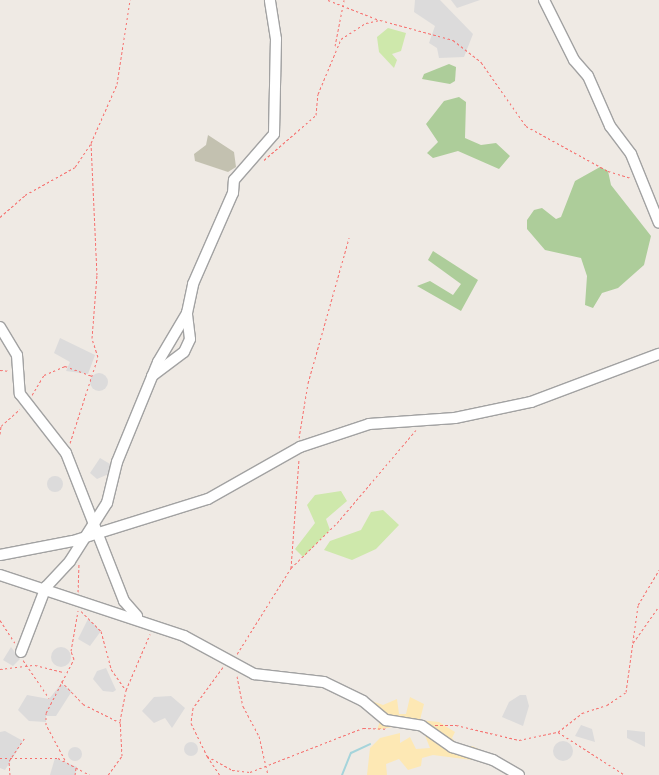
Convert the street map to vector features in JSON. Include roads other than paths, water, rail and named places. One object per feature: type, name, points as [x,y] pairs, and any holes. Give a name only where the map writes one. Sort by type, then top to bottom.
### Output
[{"type":"street","points":[[96,528],[151,377],[187,313],[193,284],[232,193],[234,180],[274,134],[276,39],[270,0]]},
{"type":"street","points":[[544,0],[563,41],[588,76],[610,126],[631,154],[659,223]]},
{"type":"street","points":[[151,377],[184,352],[190,339],[187,313]]},
{"type":"street","points":[[0,327],[17,355],[17,385],[26,402],[66,453],[124,601],[140,619]]},
{"type":"street","points":[[21,652],[46,587],[86,536],[96,528],[208,499],[298,449],[369,424],[426,422],[531,402],[659,354]]},
{"type":"street","points":[[0,555],[86,536]]},
{"type":"street","points":[[0,575],[46,587],[76,604],[140,619],[199,644],[226,662],[264,676],[324,682],[398,724],[422,726],[452,747],[493,760],[519,775]]},
{"type":"waterway","points":[[342,775],[351,753],[370,744]]}]
